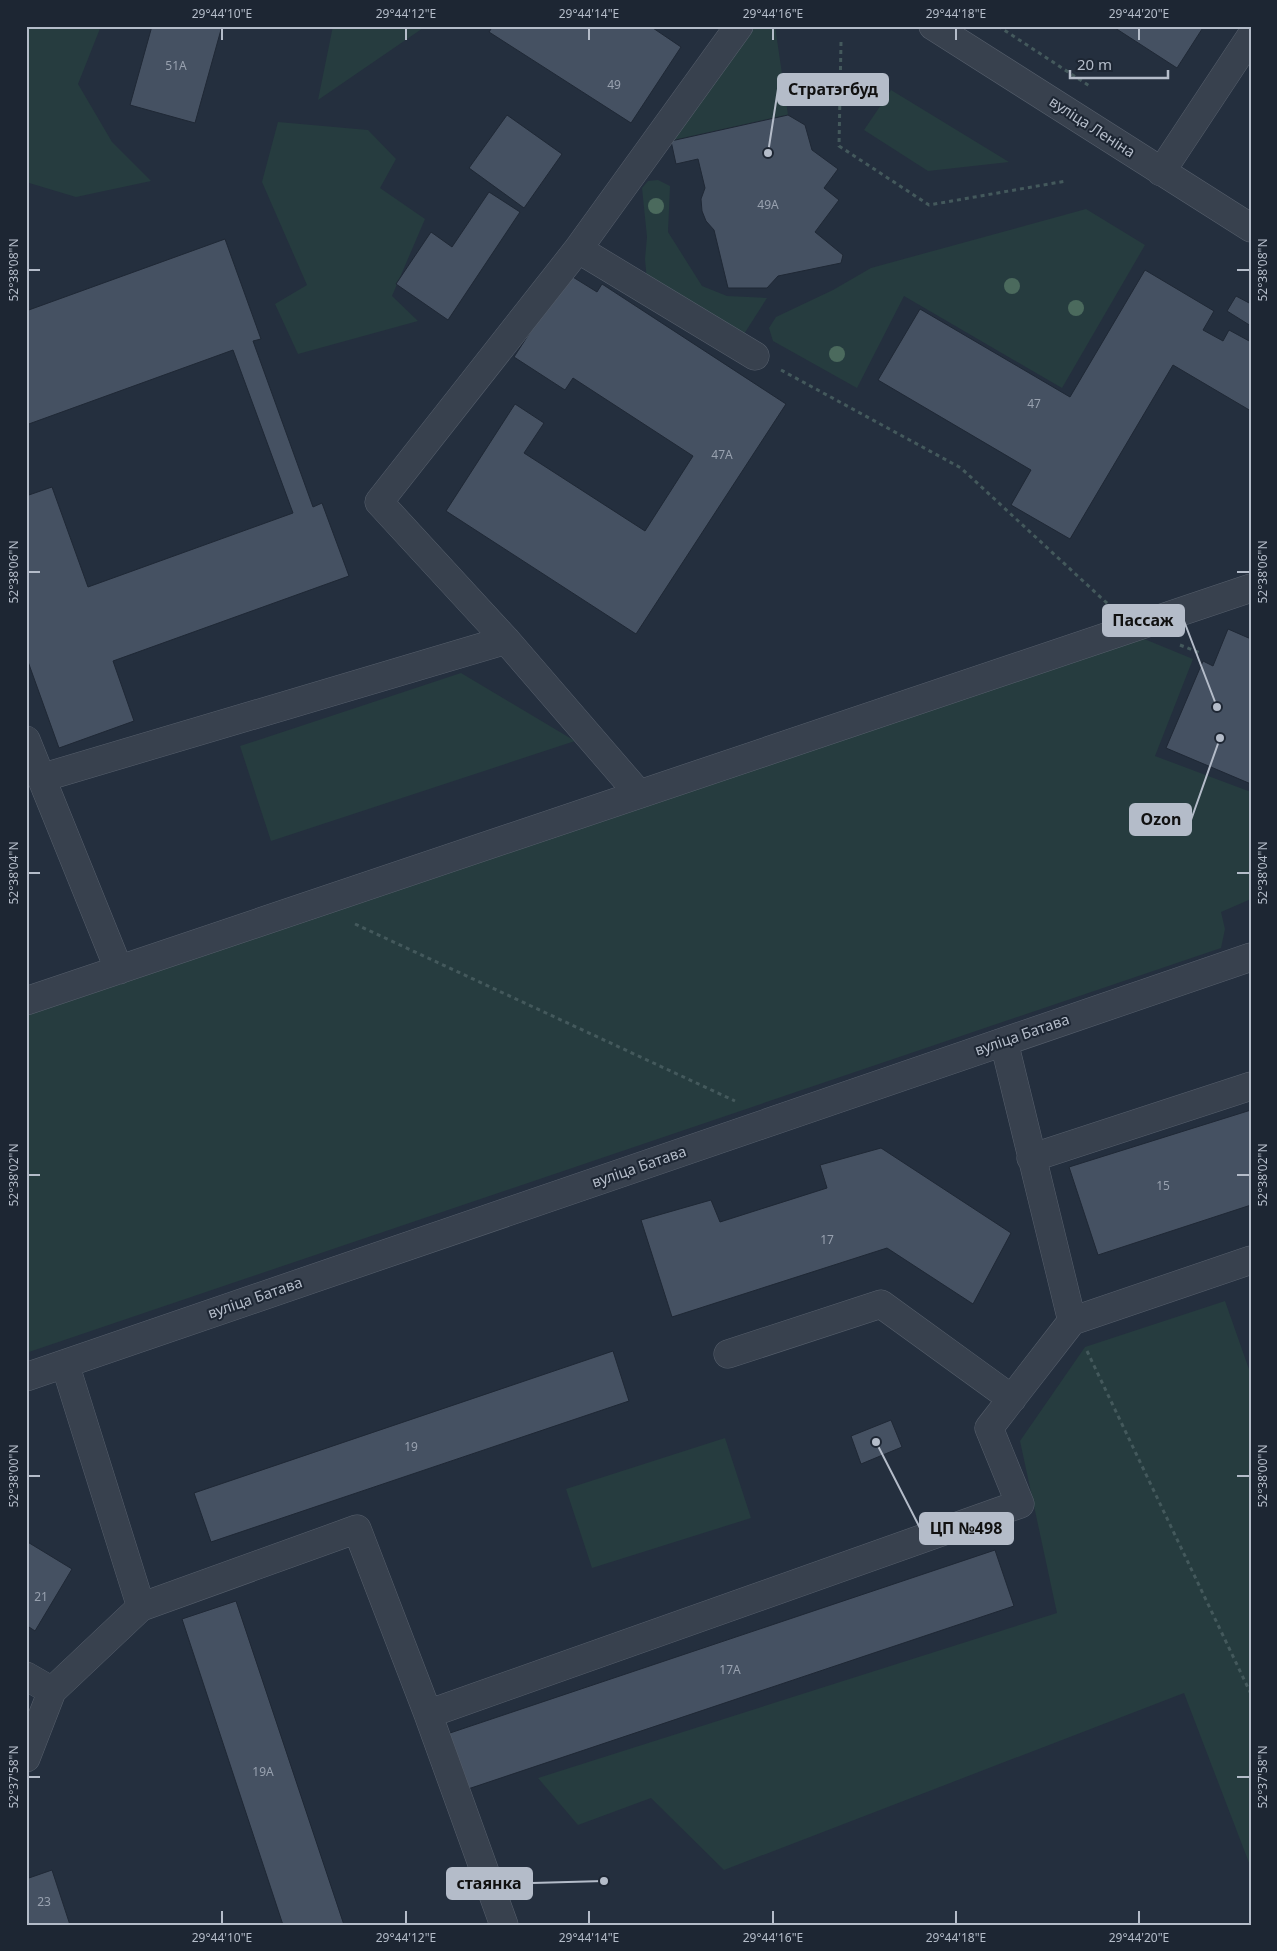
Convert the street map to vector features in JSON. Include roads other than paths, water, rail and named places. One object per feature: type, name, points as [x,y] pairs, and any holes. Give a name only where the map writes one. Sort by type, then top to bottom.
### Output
[{"type":"street","points":[[639,794],[506,640],[379,502],[578,248],[739,26]]},
{"type":"street","name":"вуліца Леніна","points":[[933,26],[1251,228]]},
{"type":"street","points":[[1161,172],[1251,36]]},
{"type":"street","points":[[578,248],[752,355]]},
{"type":"street","points":[[26,1002],[1251,588]]},
{"type":"street","points":[[41,778],[506,640]]},
{"type":"street","points":[[26,740],[120,970]]},
{"type":"street","name":"вуліца Батава","points":[[26,1377],[1251,957]]},
{"type":"street","points":[[1004,1042],[1072,1321]]},
{"type":"street","points":[[1031,1158],[1251,1086]]},
{"type":"street","points":[[428,1714],[1020,1504],[989,1428],[1072,1321],[1251,1260]]},
{"type":"street","points":[[728,1354],[881,1304],[1012,1399]]},
{"type":"street","points":[[65,1364],[141,1607]]},
{"type":"street","points":[[26,1758],[52,1692],[141,1607],[357,1529],[428,1714],[504,1925]]},
{"type":"street","points":[[26,1676],[52,1692]]},
{"type":"place","name":"Стратэгбуд","points":[[768,153]]},
{"type":"place","name":"Пассаж","points":[[1217,707]]},
{"type":"place","name":"Ozon","points":[[1220,738]]},
{"type":"place","name":"ЦП №498","points":[[876,1442]]},
{"type":"place","name":"стаянка","points":[[604,1881]]}]
